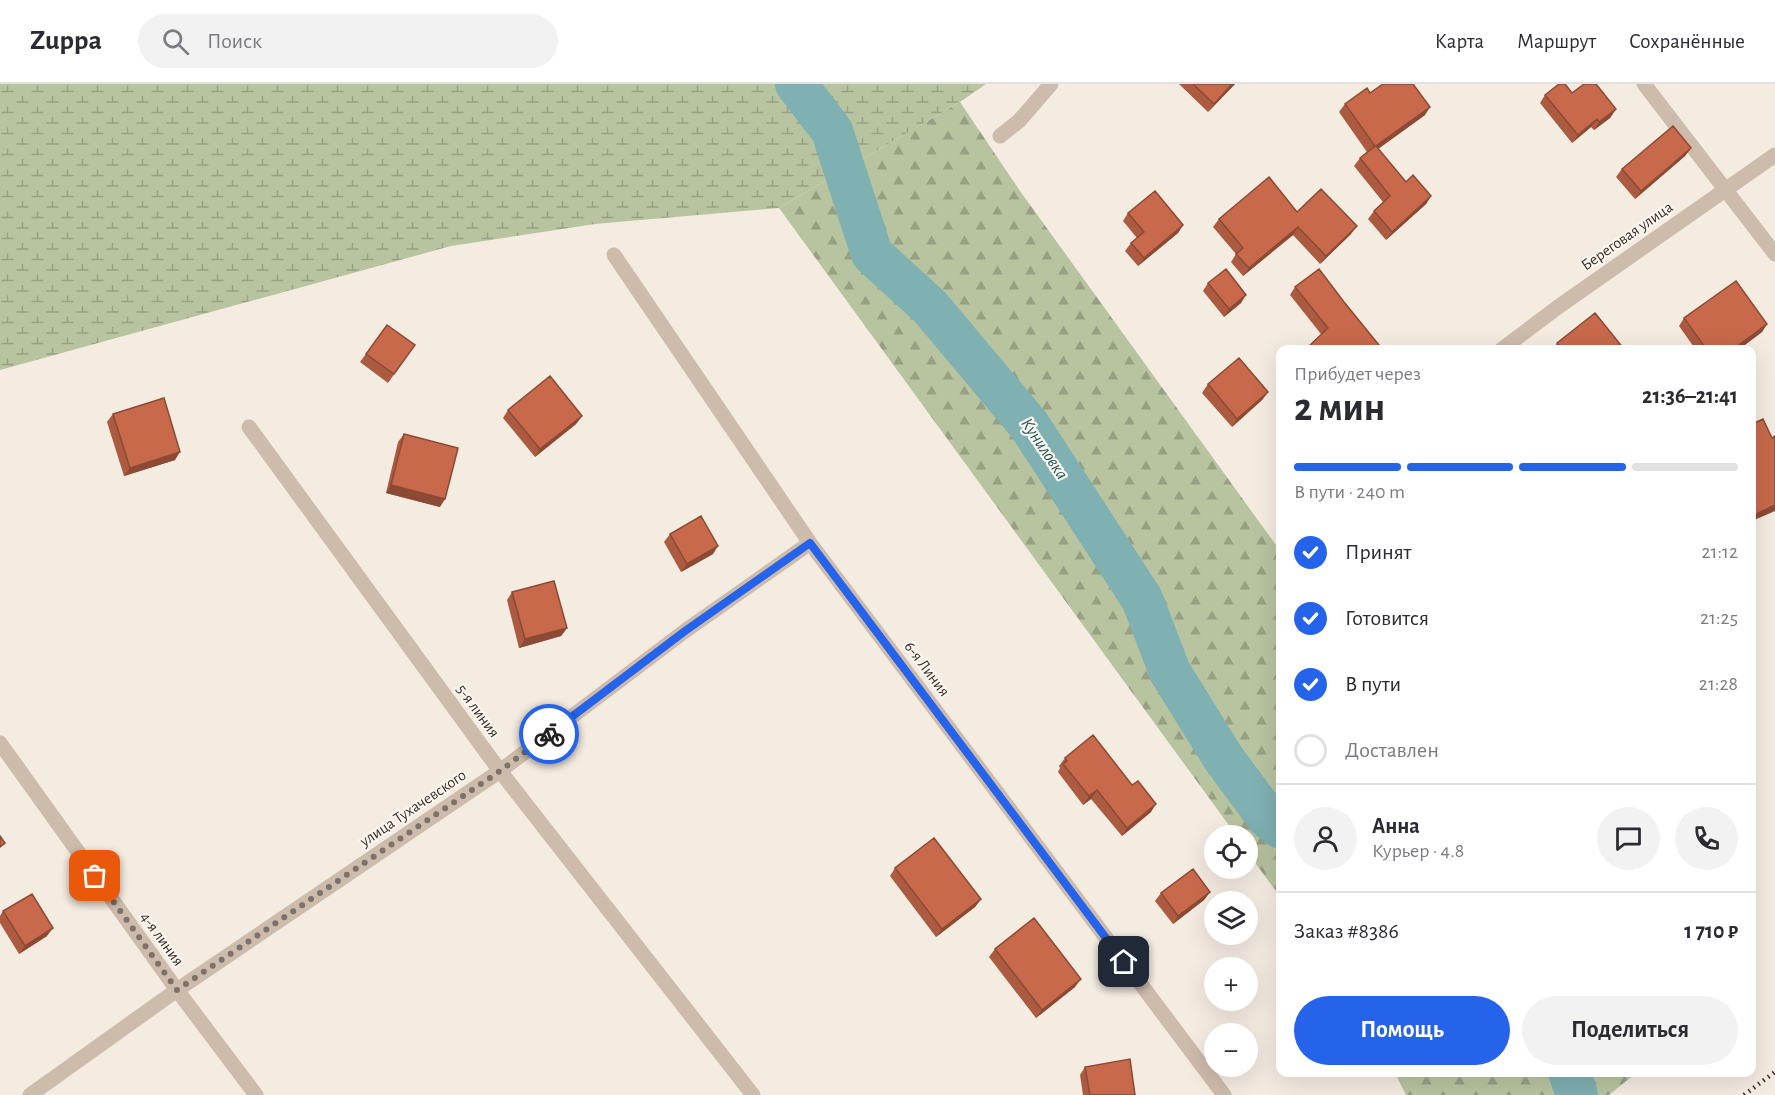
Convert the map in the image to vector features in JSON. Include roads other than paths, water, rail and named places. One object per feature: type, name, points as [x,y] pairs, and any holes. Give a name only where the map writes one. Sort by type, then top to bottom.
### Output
[{"type":"street","points":[[1000,136],[1019,121],[1050,84]]},
{"type":"street","points":[[1644,84],[1775,254]]},
{"type":"street","name":"Береговая улица","points":[[1508,345],[1775,155]]},
{"type":"street","name":"6-я Линия","points":[[614,255],[810,543],[1224,1095]]},
{"type":"street","name":"5-я линия","points":[[249,427],[500,771],[753,1095]]},
{"type":"street","name":"улица Тухачевского","points":[[30,1095],[177,990],[500,771],[685,631],[810,543]]},
{"type":"street","name":"4-я линия","points":[[0,743],[177,990],[256,1095]]},
{"type":"waterway","name":"Куниловка","points":[[796,84],[832,131],[872,254],[930,307],[1029,425],[1142,599],[1170,672],[1224,759],[1267,817],[1276,824]]},
{"type":"waterway","name":"Куниловка","points":[[1571,1077],[1577,1095]]},
{"type":"railway","points":[[1744,1095],[1775,1072]]}]
